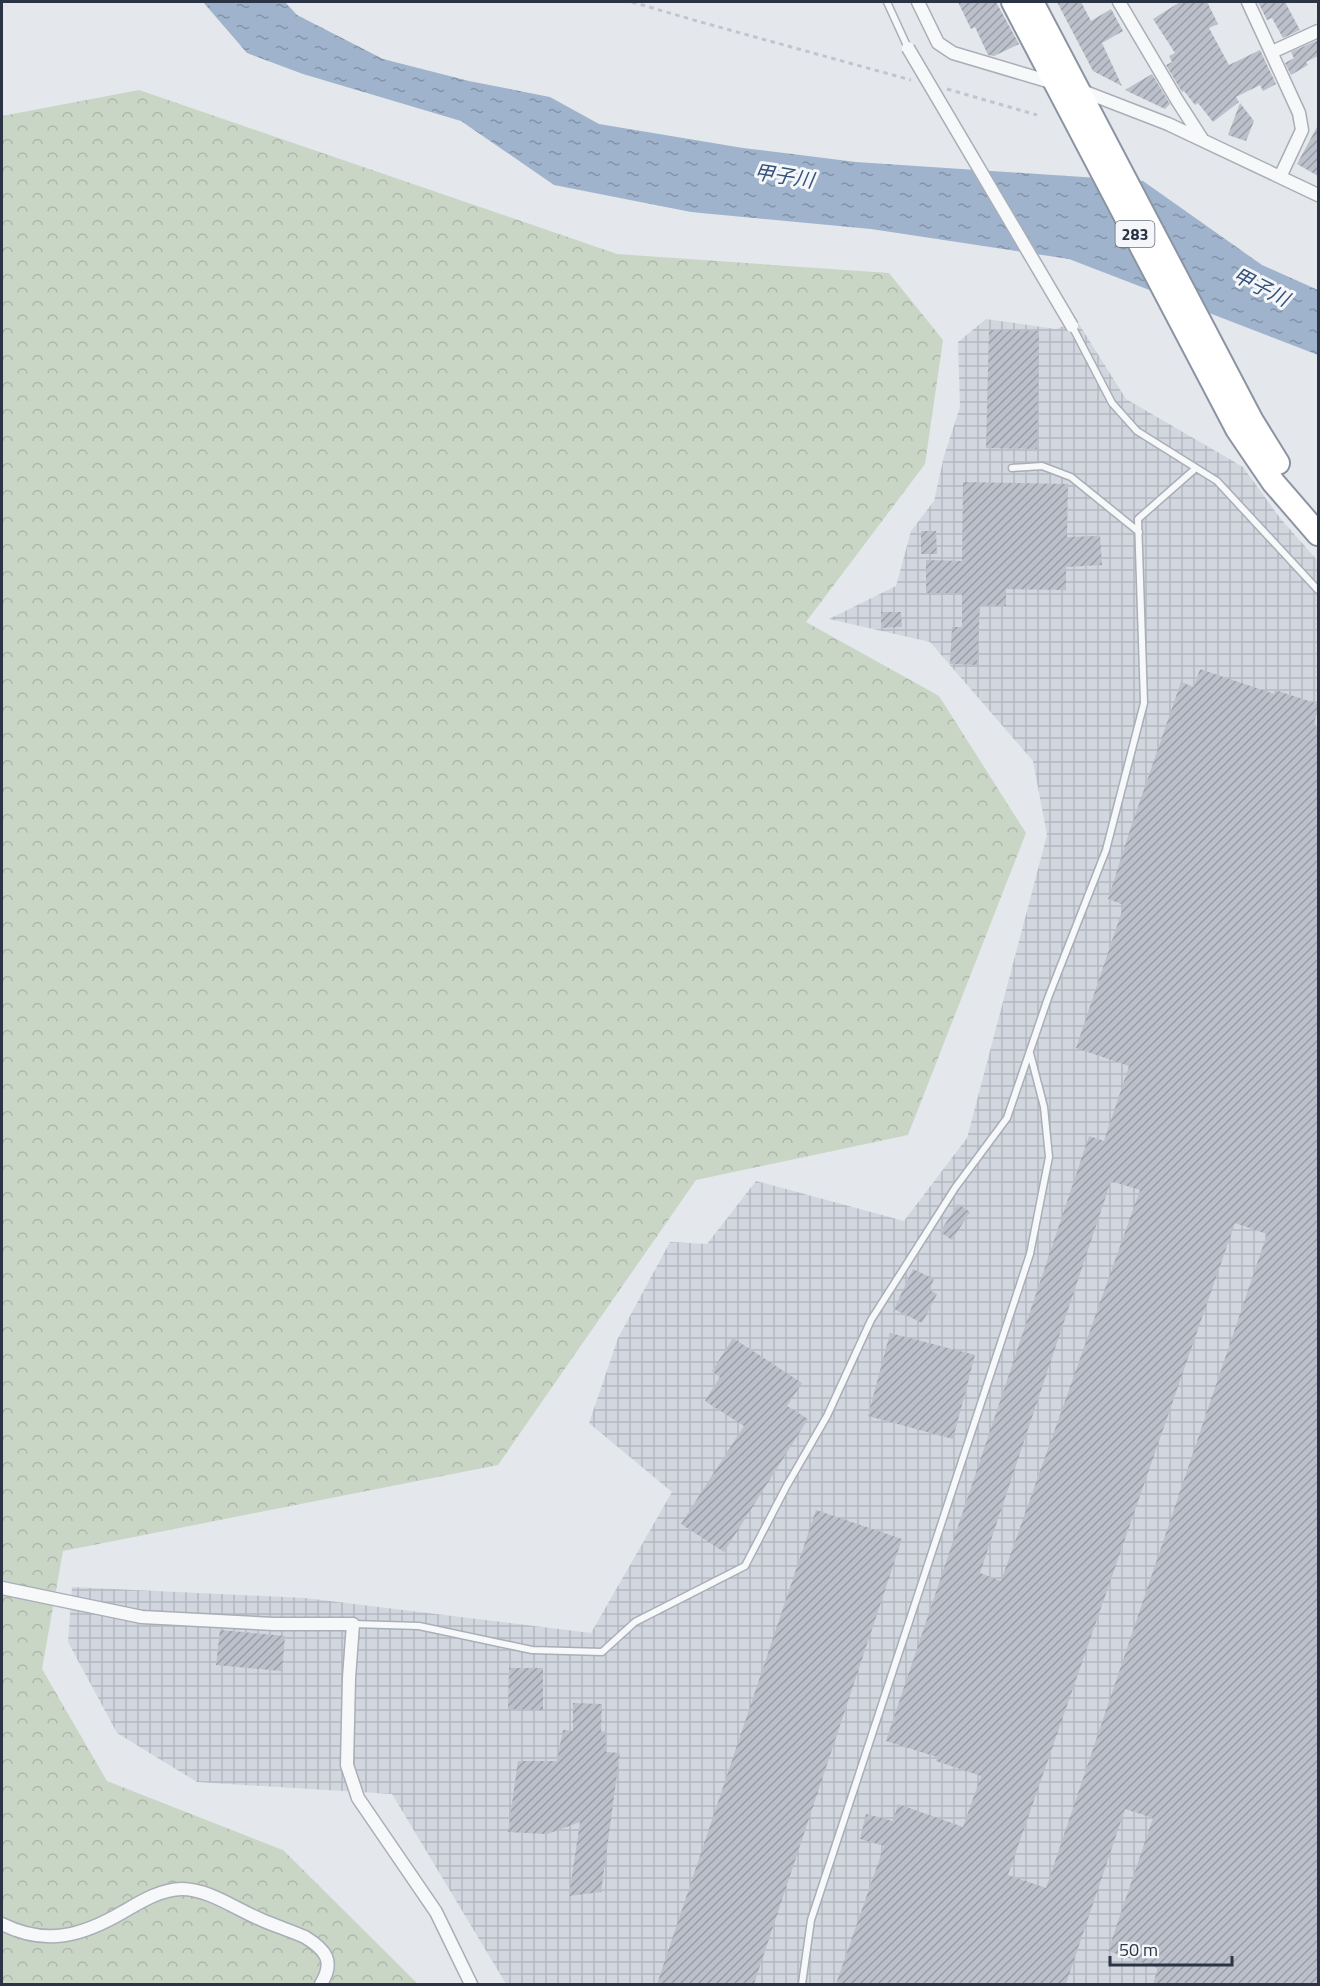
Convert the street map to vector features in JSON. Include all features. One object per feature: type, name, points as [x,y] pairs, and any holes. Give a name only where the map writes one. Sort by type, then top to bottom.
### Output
[{"type":"highway","name":"283","points":[[1013,2],[1071,94],[1215,369],[1237,429],[1267,473],[1318,534]]},
{"type":"highway","name":"283","points":[[1032,2],[1071,94]]},
{"type":"highway","name":"283","points":[[1215,369],[1252,421],[1276,461],[1318,512]]},
{"type":"street","points":[[918,2],[938,43],[953,53],[1071,94],[1168,124],[1318,195]]},
{"type":"street","points":[[1119,2],[1203,141]]},
{"type":"street","points":[[1248,2],[1299,113],[1302,130],[1280,177]]},
{"type":"street","points":[[1272,52],[1318,31]]},
{"type":"street","points":[[908,48],[1072,326]]},
{"type":"street","points":[[2,1588],[142,1617],[274,1624],[353,1624],[347,1765],[358,1798],[436,1912],[471,1984]]},
{"type":"street","points":[[2,1924],[34,1935],[71,1936],[159,1894],[181,1889],[204,1893],[305,1937],[320,1946],[327,1957],[327,1974],[321,1984]]},
{"type":"lane","points":[[887,2],[908,48]]},
{"type":"lane","points":[[1072,326],[1112,403],[1137,431],[1216,481],[1318,590]]},
{"type":"lane","points":[[1012,468],[1042,466],[1071,477],[1138,532]]},
{"type":"lane","points":[[353,1624],[419,1626],[531,1650],[602,1652],[635,1622],[745,1566],[786,1487],[827,1416],[871,1320],[955,1188],[1007,1118],[1048,998],[1106,850],[1144,703],[1138,519],[1196,468]]},
{"type":"lane","points":[[802,1984],[811,1920],[1030,1254],[1049,1157],[1044,1107],[1030,1052]]},
{"type":"path","points":[[632,2],[916,81]]},
{"type":"path","points":[[939,87],[1037,115]]},
{"type":"shaded area","points":[[986,319],[1056,329],[1077,321],[1126,399],[1243,467],[1280,518],[1318,561],[1318,1984],[506,1984],[392,1794],[197,1782],[117,1733],[68,1642],[72,1587],[305,1598],[591,1633],[672,1492],[589,1423],[618,1338],[670,1242],[707,1244],[756,1181],[904,1221],[967,1138],[1047,835],[1033,761],[930,642],[829,619],[896,586],[911,531],[934,501],[944,456],[960,407],[958,342]]},
{"type":"green space","points":[[139,90],[617,254],[889,273],[943,340],[925,464],[806,622],[939,696],[1026,833],[908,1135],[696,1180],[498,1465],[63,1551],[42,1669],[107,1781],[283,1850],[418,1984],[2,1984],[2,116]]},
{"type":"water","name":"甲子川","points":[[203,2],[285,2],[297,15],[383,59],[469,81],[550,97],[599,124],[743,148],[856,162],[1143,181],[1262,265],[1318,290],[1318,355],[1069,259],[871,229],[691,212],[554,185],[461,121],[303,74],[247,53]]},
{"type":"building","points":[[958,2],[996,2],[1019,44],[994,56],[988,55],[975,27],[971,29]]},
{"type":"building","points":[[1057,2],[1081,2],[1091,21],[1111,9],[1123,31],[1102,43],[1122,86],[1093,71]]},
{"type":"building","points":[[1180,2],[1207,2],[1218,24],[1209,28],[1229,65],[1260,50],[1276,84],[1263,91],[1260,85],[1236,97],[1239,102],[1213,122],[1198,103],[1195,105],[1184,91],[1182,92],[1166,65],[1172,62],[1169,56],[1175,53],[1153,19]]},
{"type":"building","points":[[1258,2],[1285,2],[1300,30],[1283,38],[1272,18],[1267,20]]},
{"type":"building","points":[[1318,40],[1318,56],[1306,62],[1308,65],[1291,75],[1285,63],[1294,58],[1291,52]]},
{"type":"building","points":[[1152,74],[1170,104],[1165,109],[1125,90]]},
{"type":"building","points":[[1240,103],[1254,121],[1246,141],[1228,135]]},
{"type":"building","points":[[1318,125],[1318,176],[1297,164]]},
{"type":"building","points":[[989,330],[1039,331],[1037,449],[986,448]]},
{"type":"building","points":[[963,482],[1068,484],[1067,537],[1100,536],[1102,565],[1066,567],[1066,590],[1006,589],[1006,606],[980,605],[977,665],[950,664],[952,627],[962,627],[962,593],[926,593],[926,560],[962,561]]},
{"type":"building","points":[[921,531],[936,531],[937,554],[921,554]]},
{"type":"building","points":[[881,612],[901,612],[902,627],[881,628]]},
{"type":"building","points":[[1200,669],[1274,694],[1275,690],[1318,704],[1313,726],[1318,728],[1318,1984],[1153,1984],[1158,1968],[1108,1951],[1153,1818],[1125,1809],[1066,1984],[836,1984],[884,1846],[860,1839],[866,1814],[893,1821],[898,1804],[963,1827],[981,1776],[936,1761],[937,1757],[886,1741],[1089,1136],[1104,1141],[1129,1066],[1076,1048],[1124,905],[1108,899],[1130,830],[1181,682],[1194,687]],"holes":[[[1111,1181],[1140,1190],[1001,1581],[980,1573]],[[1235,1223],[1267,1234],[1046,1888],[1008,1875]]]},
{"type":"building","points":[[958,1204],[970,1212],[952,1240],[940,1232]]},
{"type":"building","points":[[913,1269],[934,1279],[929,1290],[937,1294],[922,1323],[894,1309]]},
{"type":"building","points":[[890,1333],[975,1355],[953,1439],[868,1416]]},
{"type":"building","points":[[733,1338],[802,1383],[787,1406],[808,1419],[724,1552],[681,1524],[744,1426],[705,1401],[720,1377],[712,1371]]},
{"type":"building","points":[[816,1510],[902,1539],[754,1984],[657,1984]]},
{"type":"building","points":[[220,1630],[285,1636],[282,1671],[216,1665]]},
{"type":"building","points":[[509,1668],[543,1668],[543,1710],[508,1709]]},
{"type":"building","points":[[573,1703],[602,1704],[601,1731],[605,1732],[606,1752],[620,1753],[601,1892],[569,1896],[580,1822],[547,1834],[508,1832],[518,1761],[557,1761],[563,1730],[573,1731]]}]
